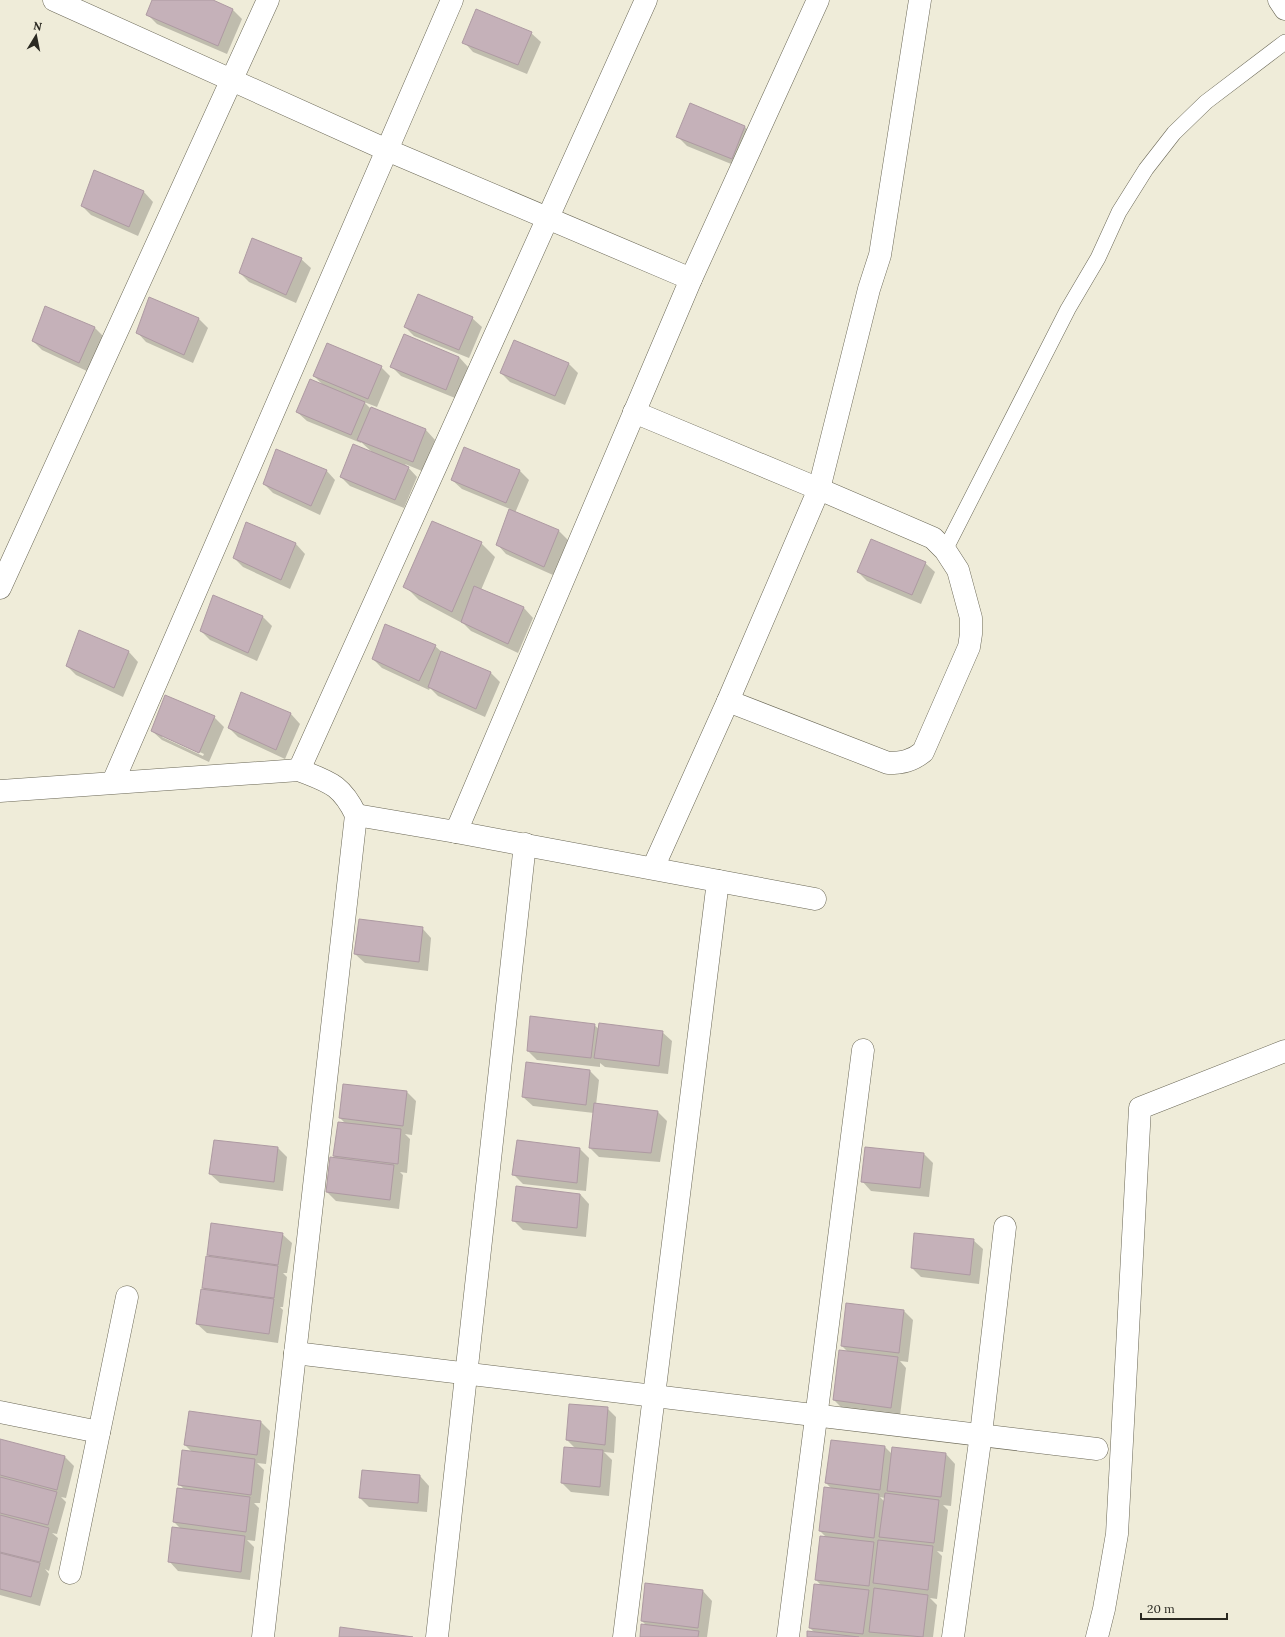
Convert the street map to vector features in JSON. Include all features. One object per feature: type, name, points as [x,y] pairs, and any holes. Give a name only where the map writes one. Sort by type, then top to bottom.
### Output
[{"type":"street","points":[[54,0],[387,150],[691,279]]},
{"type":"street","points":[[0,588],[268,0]]},
{"type":"street","points":[[113,782],[452,0]]},
{"type":"street","points":[[299,770],[646,0]]},
{"type":"street","points":[[456,832],[691,279],[818,0]]},
{"type":"street","points":[[653,868],[728,701],[819,489],[869,289],[880,256],[920,0]]},
{"type":"street","points":[[1279,0],[1285,9]]},
{"type":"street","points":[[634,412],[933,538],[945,550],[958,570],[970,618],[972,634],[969,648],[923,752],[915,758],[902,763],[888,763],[728,701]]},
{"type":"street","points":[[0,791],[299,770],[329,782],[340,789],[348,799],[356,815],[263,1637]]},
{"type":"street","points":[[356,815],[525,844],[815,899]]},
{"type":"street","points":[[437,1637],[525,844]]},
{"type":"street","points":[[624,1637],[718,881]]},
{"type":"street","points":[[788,1637],[863,1050]]},
{"type":"street","points":[[1097,1637],[1104,1609],[1117,1534],[1140,1108],[1285,1051]]},
{"type":"street","points":[[953,1637],[980,1434],[1005,1227]]},
{"type":"street","points":[[70,1573],[127,1297]]},
{"type":"street","points":[[295,1353],[1097,1449]]},
{"type":"street","points":[[0,1412],[99,1432]]},
{"type":"lane","points":[[945,550],[1068,309],[1098,258],[1119,212],[1146,170],[1174,133],[1206,102],[1285,42]]},
{"type":"building","points":[[152,0],[213,0],[233,9],[218,46],[146,15]]},
{"type":"building","points":[[476,9],[532,32],[518,65],[462,43]]},
{"type":"building","points":[[690,103],[745,126],[732,159],[676,137]]},
{"type":"building","points":[[94,170],[144,191],[129,227],[81,206]]},
{"type":"building","points":[[252,238],[302,258],[286,295],[239,273]]},
{"type":"building","points":[[418,294],[473,317],[459,350],[404,327]]},
{"type":"building","points":[[149,297],[199,318],[184,355],[136,333]]},
{"type":"building","points":[[45,306],[95,327],[79,363],[32,341]]},
{"type":"building","points":[[404,334],[459,357],[446,390],[390,367]]},
{"type":"building","points":[[514,340],[569,363],[555,396],[500,373]]},
{"type":"building","points":[[327,343],[382,366],[368,399],[313,376]]},
{"type":"building","points":[[310,379],[365,402],[351,435],[296,412]]},
{"type":"building","points":[[371,407],[426,429],[413,462],[357,440]]},
{"type":"building","points":[[353,444],[409,467],[395,500],[340,477]]},
{"type":"building","points":[[464,447],[520,470],[506,503],[451,480]]},
{"type":"building","points":[[276,449],[327,470],[311,506],[263,484]]},
{"type":"building","points":[[509,509],[559,530],[544,567],[496,545]]},
{"type":"building","points":[[432,521],[482,542],[452,612],[403,587]]},
{"type":"building","points":[[246,522],[296,543],[281,580],[233,558]]},
{"type":"building","points":[[871,539],[926,562],[912,595],[857,572]]},
{"type":"building","points":[[474,586],[524,607],[508,644],[461,622]]},
{"type":"building","points":[[213,595],[263,616],[248,653],[200,631]]},
{"type":"building","points":[[385,624],[436,645],[419,681],[372,659]]},
{"type":"building","points":[[79,630],[129,651],[114,688],[66,666]]},
{"type":"building","points":[[441,651],[491,672],[476,709],[428,687]]},
{"type":"building","points":[[241,692],[291,713],[276,750],[228,728]]},
{"type":"building","points":[[165,695],[215,716],[199,753],[151,731]]},
{"type":"building","points":[[359,919],[423,927],[419,962],[354,954]]},
{"type":"building","points":[[530,1016],[595,1024],[591,1058],[527,1051]]},
{"type":"building","points":[[599,1023],[663,1031],[659,1066],[594,1058]]},
{"type":"building","points":[[526,1062],[590,1070],[586,1105],[522,1097]]},
{"type":"building","points":[[343,1084],[407,1091],[403,1126],[339,1118]]},
{"type":"building","points":[[594,1103],[658,1111],[651,1153],[589,1148]]},
{"type":"building","points":[[338,1122],[401,1129],[398,1164],[333,1156]]},
{"type":"building","points":[[214,1140],[278,1147],[274,1182],[209,1174]]},
{"type":"building","points":[[517,1140],[580,1148],[577,1183],[512,1175]]},
{"type":"building","points":[[865,1147],[924,1153],[920,1188],[861,1182]]},
{"type":"building","points":[[330,1157],[394,1165],[390,1200],[326,1192]]},
{"type":"building","points":[[516,1186],[580,1194],[577,1228],[512,1221]]},
{"type":"building","points":[[211,1223],[283,1233],[278,1265],[207,1255]]},
{"type":"building","points":[[914,1233],[974,1239],[970,1275],[911,1268]]},
{"type":"building","points":[[206,1256],[278,1266],[274,1298],[202,1288]]},
{"type":"building","points":[[201,1289],[274,1299],[269,1334],[196,1324]]},
{"type":"building","points":[[846,1303],[904,1310],[899,1353],[841,1346]]},
{"type":"building","points":[[839,1350],[898,1357],[891,1408],[833,1400]]},
{"type":"building","points":[[569,1404],[608,1407],[605,1445],[566,1440]]},
{"type":"building","points":[[189,1411],[261,1421],[257,1455],[184,1445]]},
{"type":"building","points":[[0,1439],[65,1456],[57,1490],[0,1475]]},
{"type":"building","points":[[831,1440],[885,1446],[880,1490],[825,1483]]},
{"type":"building","points":[[564,1447],[603,1450],[600,1487],[561,1483]]},
{"type":"building","points":[[892,1447],[946,1453],[941,1497],[887,1491]]},
{"type":"building","points":[[182,1450],[255,1459],[251,1495],[178,1485]]},
{"type":"building","points":[[362,1470],[420,1475],[418,1503],[359,1498]]},
{"type":"building","points":[[0,1477],[57,1492],[48,1525],[0,1513]]},
{"type":"building","points":[[824,1487],[879,1494],[874,1538],[819,1531]]},
{"type":"building","points":[[177,1488],[250,1497],[246,1532],[173,1522]]},
{"type":"building","points":[[885,1493],[939,1500],[934,1543],[879,1537]]},
{"type":"building","points":[[0,1515],[49,1528],[40,1562],[0,1552]]},
{"type":"building","points":[[172,1527],[245,1536],[241,1572],[168,1562]]},
{"type":"building","points":[[820,1536],[874,1542],[869,1586],[815,1580]]},
{"type":"building","points":[[878,1540],[933,1546],[928,1590],[873,1583]]},
{"type":"building","points":[[0,1553],[40,1563],[31,1597],[0,1589]]},
{"type":"building","points":[[645,1583],[703,1590],[698,1628],[641,1621]]},
{"type":"building","points":[[814,1584],[869,1590],[863,1634],[809,1628]]},
{"type":"building","points":[[874,1588],[928,1595],[923,1637],[869,1632]]},
{"type":"building","points":[[641,1624],[699,1631],[698,1637],[640,1637]]},
{"type":"building","points":[[340,1627],[413,1637],[339,1637]]},
{"type":"building","points":[[807,1631],[859,1637],[807,1637]]}]
